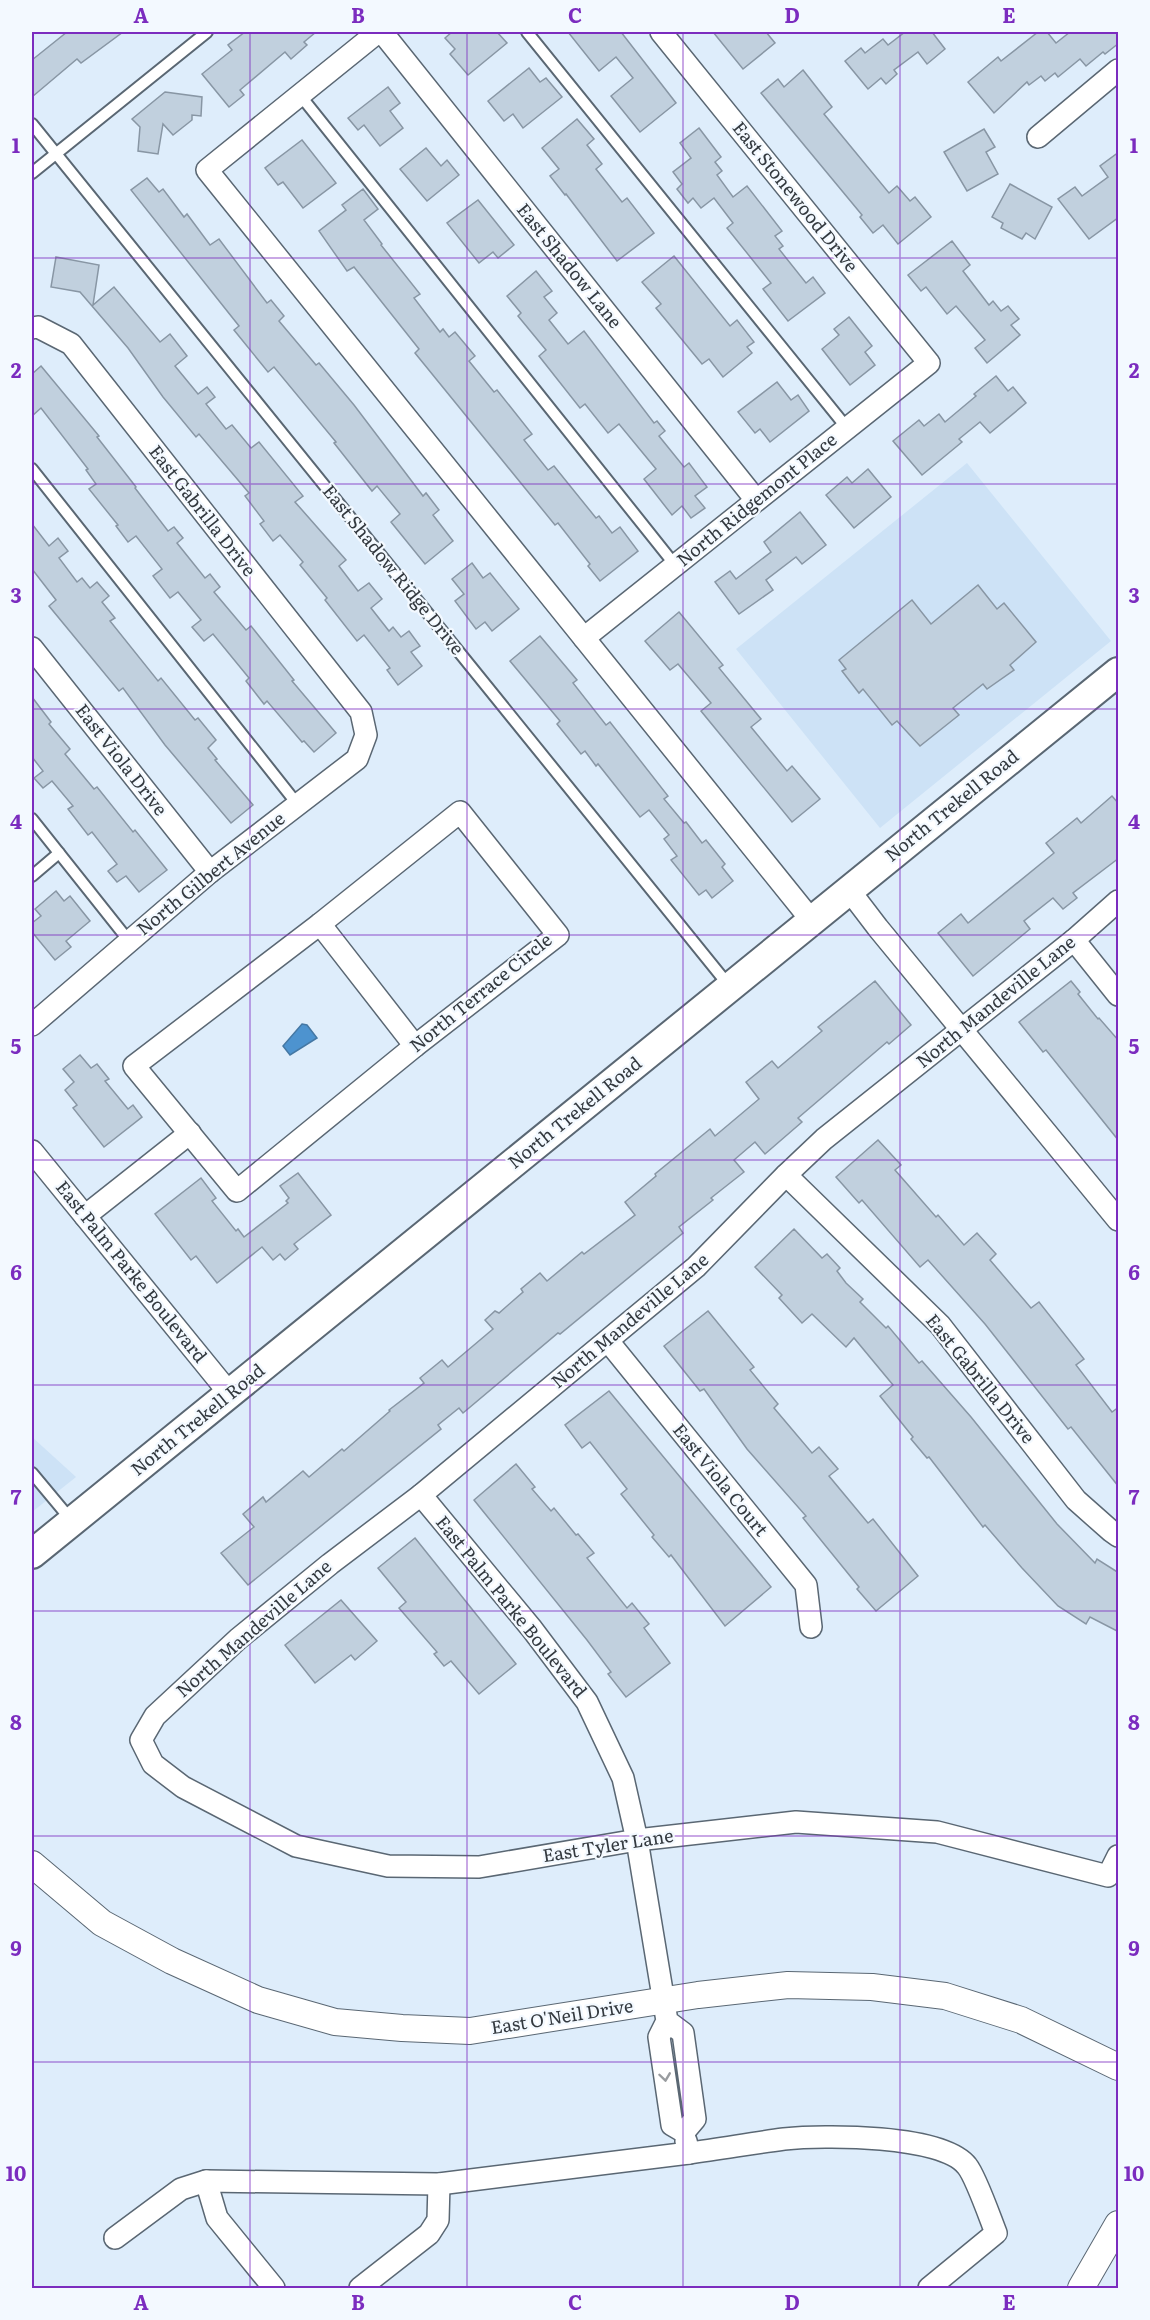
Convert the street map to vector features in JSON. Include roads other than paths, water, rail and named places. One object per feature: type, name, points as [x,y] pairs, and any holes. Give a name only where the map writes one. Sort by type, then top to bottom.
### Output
[{"type":"main road","name":"North Trekell Road","points":[[32,1554],[1119,672]]},
{"type":"street","points":[[378,32],[207,170],[812,921]]},
{"type":"street","name":"East Shadow Lane","points":[[382,32],[756,500]]},
{"type":"street","name":"East Stonewood Drive","points":[[661,32],[928,363]]},
{"type":"street","points":[[1038,137],[1119,70]]},
{"type":"street","name":"East Gabrilla Drive","points":[[32,328],[38,327],[71,344],[360,712]]},
{"type":"street","name":"North Ridgemont Place","points":[[585,638],[928,363]]},
{"type":"street","name":"East Viola Drive","points":[[32,648],[210,872]]},
{"type":"street","name":"North Gilbert Avenue","points":[[32,1025],[210,872],[357,759],[366,735],[360,712]]},
{"type":"street","name":"North Terrace Circle","points":[[460,812],[558,935],[237,1191],[134,1066],[320,924],[460,812]]},
{"type":"street","points":[[849,890],[1119,1220]]},
{"type":"street","name":"North Mandeville Lane","points":[[141,1740],[155,1716],[238,1639],[330,1564],[421,1495],[608,1341],[696,1267],[824,1139],[1074,940],[1119,901]]},
{"type":"street","points":[[320,924],[416,1046]]},
{"type":"street","points":[[1074,940],[1119,995]]},
{"type":"street","points":[[85,1216],[190,1133]]},
{"type":"street","name":"East Palm Parke Boulevard","points":[[32,1150],[230,1394]]},
{"type":"street","name":"East Gabrilla Drive","points":[[786,1175],[940,1325],[1076,1500],[1111,1532],[1119,1536]]},
{"type":"street","name":"East Viola Court","points":[[608,1341],[806,1585],[811,1627]]},
{"type":"street","name":"East Palm Parke Boulevard","points":[[421,1495],[532,1629],[587,1702],[623,1778],[637,1840],[665,2011]]},
{"type":"street","name":"East Tyler Lane","points":[[141,1740],[153,1764],[183,1787],[296,1846],[388,1866],[480,1867],[637,1840],[796,1822],[937,1832],[1108,1876],[1119,1856]]},
{"type":"street","name":"East O'Neil Drive","points":[[32,1864],[102,1923],[172,1961],[258,2000],[336,2022],[470,2031],[665,2011],[788,1985],[872,1987],[945,1996],[1021,2020],[1119,2067]]},
{"type":"street","points":[[665,2011],[659,2037],[672,2126],[684,2132],[689,2153]]},
{"type":"street","points":[[115,2238],[182,2189],[206,2181],[439,2184],[787,2139],[846,2138],[902,2141],[951,2152],[968,2166],[996,2234],[929,2289]]},
{"type":"street","points":[[206,2181],[217,2218],[274,2289]]},
{"type":"street","points":[[360,2289],[429,2234],[438,2220],[439,2184]]},
{"type":"street","points":[[1081,2289],[1119,2224]]},
{"type":"lane","points":[[32,173],[207,32]]},
{"type":"lane","points":[[527,32],[847,428]]},
{"type":"lane","points":[[300,95],[675,565]]},
{"type":"lane","name":"East Shadow Ridge Drive","points":[[32,124],[730,987]]},
{"type":"lane","points":[[32,469],[298,804]]},
{"type":"lane","points":[[32,819],[129,941]]},
{"type":"lane","points":[[32,876],[59,853]]},
{"type":"lane","points":[[32,1473],[73,1521]]},
{"type":"water","points":[[302,1024],[307,1025],[317,1038],[290,1055],[283,1046]]}]
